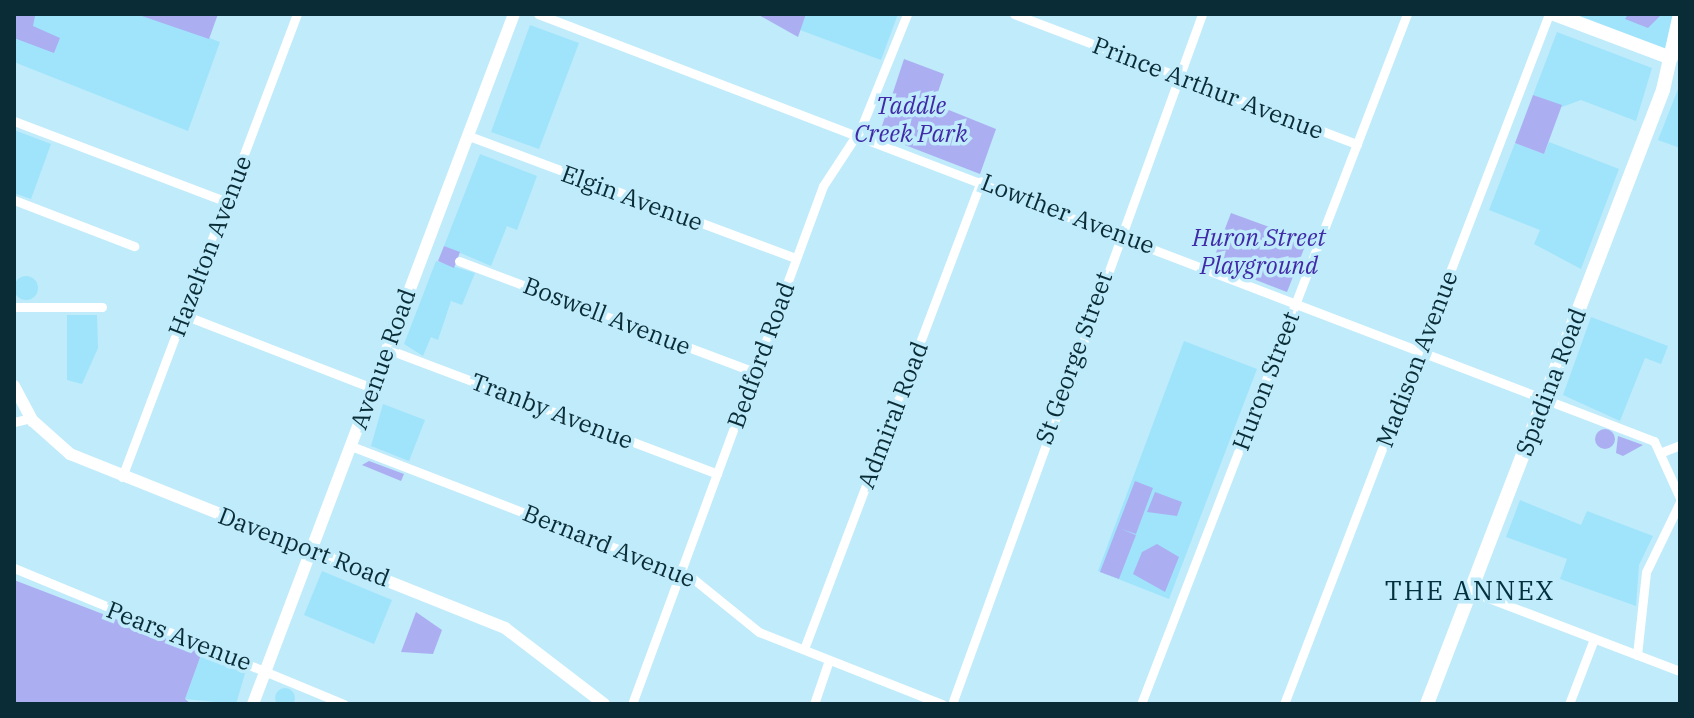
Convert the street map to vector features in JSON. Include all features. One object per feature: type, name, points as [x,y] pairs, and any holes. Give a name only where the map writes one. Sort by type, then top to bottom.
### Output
[{"type":"main road","name":"Avenue Road","points":[[253,704],[514,14]]},
{"type":"main road","points":[[1552,14],[1676,60]]},
{"type":"main road","name":"Spadina Road","points":[[1427,704],[1676,60],[1680,14]]},
{"type":"main road","name":"Davenport Road","points":[[14,386],[16,400],[70,454],[122,477],[312,548],[505,628],[604,704]]},
{"type":"street","name":"Hazelton Avenue","points":[[122,477],[297,14]]},
{"type":"street","name":"Lowther Avenue","points":[[538,14],[1421,349],[1654,441],[1662,452]]},
{"type":"street","name":"Bedford Road","points":[[632,704],[823,186],[856,135],[907,14]]},
{"type":"street","name":"Prince Arthur Avenue","points":[[1014,14],[1357,144]]},
{"type":"street","name":"St George Street","points":[[952,704],[1202,14]]},
{"type":"street","name":"Huron Street","points":[[1141,704],[1407,14]]},
{"type":"street","name":"Madison Avenue","points":[[1284,704],[1552,14]]},
{"type":"street","points":[[14,121],[227,202]]},
{"type":"street","name":"Elgin Avenue","points":[[469,136],[796,258]]},
{"type":"street","name":"Admiral Road","points":[[804,649],[981,181]]},
{"type":"street","points":[[14,200],[134,246]]},
{"type":"street","name":"Boswell Avenue","points":[[459,261],[754,372]]},
{"type":"street","points":[[14,307],[102,307]]},
{"type":"street","points":[[184,315],[372,388]]},
{"type":"street","name":"Tranby Avenue","points":[[387,349],[717,474]]},
{"type":"street","points":[[14,422],[32,418]]},
{"type":"street","points":[[1637,655],[1646,572],[1680,500],[1662,452],[1680,445]]},
{"type":"street","name":"Bernard Avenue","points":[[351,446],[680,573],[712,589],[753,629],[942,704]]},
{"type":"street","name":"Pears Avenue","points":[[14,568],[344,704]]},
{"type":"street","points":[[1470,591],[1680,671]]},
{"type":"street","points":[[1569,704],[1594,639]]},
{"type":"street","points":[[814,704],[829,660]]},
{"type":"shaded area","points":[[14,14],[145,14],[220,42],[188,131],[14,62]]},
{"type":"shaded area","points":[[806,14],[898,14],[881,60],[800,30]]},
{"type":"shaded area","points":[[1575,14],[1674,14],[1665,49]]},
{"type":"shaded area","points":[[530,25],[579,43],[539,149],[491,132]]},
{"type":"shaded area","points":[[1557,32],[1652,68],[1636,121],[1581,100],[1562,107],[1533,95]]},
{"type":"shaded area","points":[[1680,84],[1680,148],[1658,140]]},
{"type":"shaded area","points":[[14,130],[51,144],[31,199],[14,193]]},
{"type":"shaded area","points":[[1549,142],[1619,169],[1581,269],[1534,244],[1540,230],[1489,210],[1515,143],[1544,154]]},
{"type":"shaded area","points":[[480,154],[537,176],[517,230],[507,226],[491,266],[444,246]]},
{"type":"shaded area","points":[[436,261],[475,273],[462,305],[451,301],[438,340],[431,337],[423,356],[404,344]]},
{"type":"shaded area","points":[[26,276],[35,279],[38,288],[35,297],[26,300],[17,297],[14,288],[17,279]]},
{"type":"shaded area","points":[[67,315],[97,315],[98,348],[82,384],[67,380]]},
{"type":"shaded area","points":[[1591,317],[1668,346],[1661,364],[1645,358],[1620,421],[1563,395]]},
{"type":"shaded area","points":[[1184,341],[1257,369],[1169,599],[1098,571]]},
{"type":"shaded area","points":[[383,404],[425,420],[409,461],[371,446]]},
{"type":"shaded area","points":[[1520,500],[1581,525],[1587,511],[1653,536],[1639,565],[1636,606],[1560,579],[1567,559],[1506,537]]},
{"type":"shaded area","points":[[322,571],[392,600],[374,644],[304,615]]},
{"type":"shaded area","points":[[202,652],[246,670],[236,704],[185,699]]},
{"type":"shaded area","points":[[285,688],[292,691],[295,698],[292,705],[285,708],[278,705],[275,698],[278,691]]},
{"type":"green space","points":[[14,14],[35,16],[33,26],[60,38],[54,53],[14,38]]},
{"type":"green space","points":[[136,14],[218,14],[209,39]]},
{"type":"green space","points":[[757,14],[806,14],[798,37]]},
{"type":"green space","points":[[1628,14],[1662,14],[1648,28],[1625,19]]},
{"type":"green space","name":"Taddle Creek Park","points":[[904,59],[944,74],[934,104],[996,129],[980,174],[879,135]]},
{"type":"green space","points":[[1533,95],[1562,105],[1544,154],[1515,143]]},
{"type":"green space","name":"Huron Street Playground","points":[[1231,213],[1307,241],[1287,292],[1212,263]]},
{"type":"green space","points":[[444,246],[460,252],[454,268],[438,261]]},
{"type":"green space","points":[[1605,429],[1612,432],[1615,439],[1612,446],[1605,449],[1598,446],[1595,439],[1598,432]]},
{"type":"green space","points":[[1618,436],[1643,445],[1623,456],[1616,453]]},
{"type":"green space","points":[[369,461],[404,474],[401,481],[362,465]]},
{"type":"green space","points":[[1135,481],[1153,488],[1136,534],[1121,529],[1136,535],[1119,579],[1100,572]]},
{"type":"green space","points":[[1155,492],[1182,502],[1177,516],[1147,512]]},
{"type":"green space","points":[[1157,544],[1179,557],[1165,592],[1133,574],[1142,552]]},
{"type":"green space","points":[[14,580],[202,652],[185,699],[191,704],[14,704]]},
{"type":"green space","points":[[416,612],[442,630],[433,654],[401,652]]},
{"type":"district","name":"THE ANNEX","points":[[1470,591]]}]
